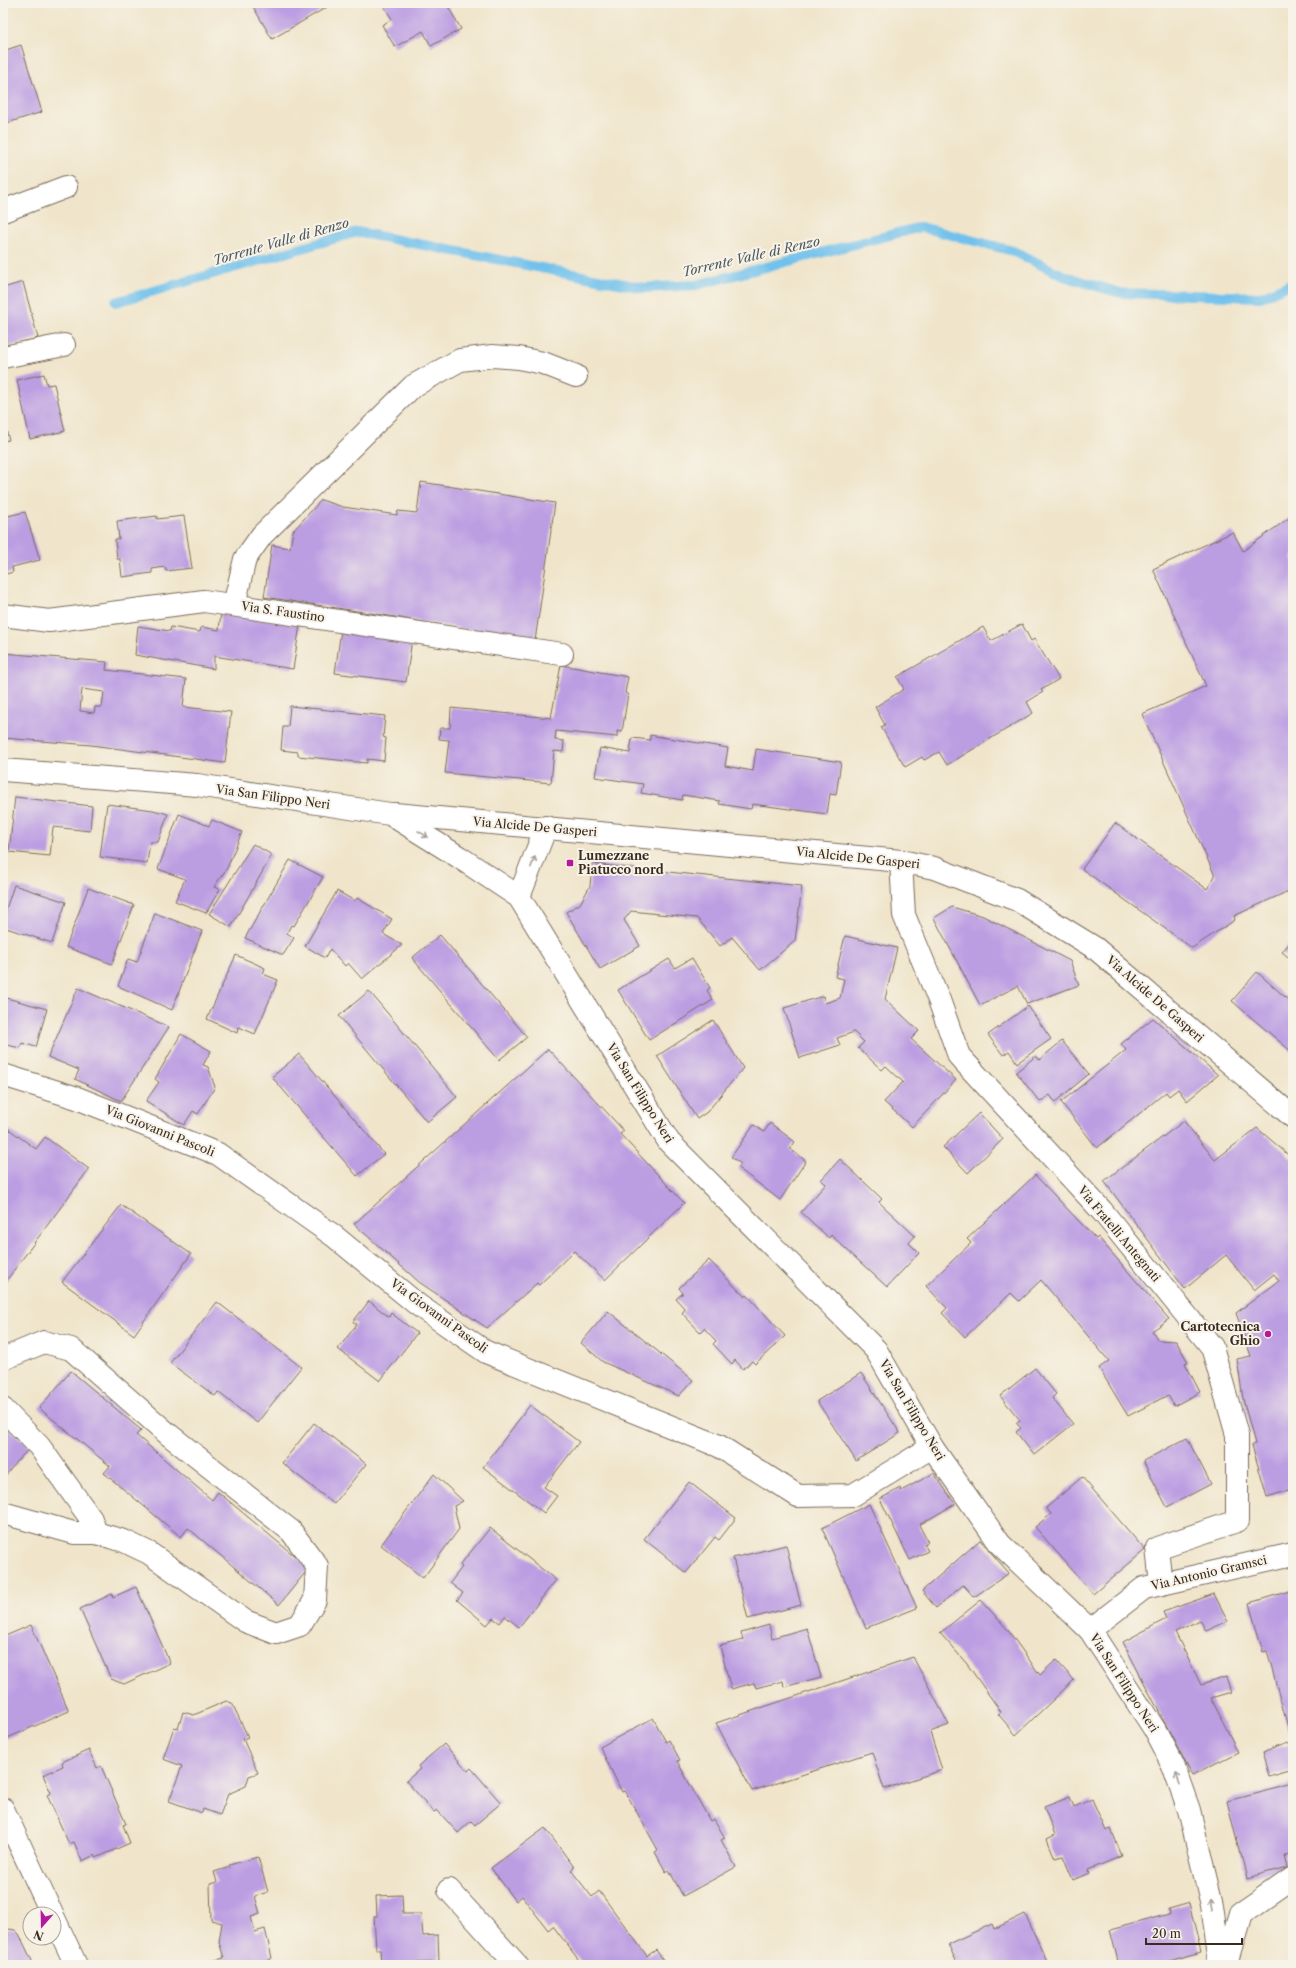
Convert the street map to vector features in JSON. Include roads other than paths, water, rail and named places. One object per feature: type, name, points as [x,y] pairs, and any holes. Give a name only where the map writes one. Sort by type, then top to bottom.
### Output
[{"type":"street","points":[[3,210],[66,187]]},
{"type":"street","points":[[3,357],[64,345]]},
{"type":"street","points":[[234,605],[245,559],[262,535],[414,386],[460,360],[493,356],[519,358],[543,363],[576,376]]},
{"type":"street","name":"Via S. Faustino","points":[[3,615],[49,621],[204,601],[562,654]]},
{"type":"street","name":"Via San Filippo Neri","points":[[3,770],[197,785],[390,814],[459,857],[519,898],[669,1142],[876,1350],[932,1447],[1000,1544],[1090,1630],[1155,1730],[1173,1765],[1189,1810],[1210,1898],[1221,1962]]},
{"type":"street","name":"Via Alcide De Gasperi","points":[[390,814],[546,827],[901,861],[934,868],[1017,900],[1095,948],[1293,1117]]},
{"type":"street","points":[[519,898],[546,827]]},
{"type":"street","name":"Via Fratelli Antegnati","points":[[901,861],[904,915],[939,1000],[959,1056],[1102,1211],[1212,1347],[1237,1435],[1237,1521],[1158,1548],[1161,1584]]},
{"type":"street","name":"Via Giovanni Pascoli","points":[[3,1074],[77,1098],[218,1154],[334,1236],[418,1305],[486,1352],[719,1446],[798,1496],[853,1495],[932,1447]]},
{"type":"street","points":[[3,1358],[44,1342],[71,1348],[168,1434],[291,1531],[317,1566],[315,1600],[300,1625],[276,1633],[245,1621],[148,1553],[124,1541],[96,1534],[74,1533],[3,1513]]},
{"type":"street","points":[[3,1409],[39,1446],[91,1519],[96,1534]]},
{"type":"street","name":"Via Antonio Gramsci","points":[[1090,1630],[1144,1588],[1293,1554]]},
{"type":"street","points":[[3,1810],[48,1906]]},
{"type":"street","points":[[1221,1962],[1241,1913],[1293,1877]]},
{"type":"street","points":[[450,1890],[517,1965]]},
{"type":"street","points":[[62,1935],[76,1965]]},
{"type":"waterway","name":"Torrente Valle di Renzo","points":[[116,302],[357,232],[644,288],[696,285],[921,227],[1013,251],[1064,276],[1120,293],[1261,297],[1293,283]]},
{"type":"place","name":"Lumezzane Piatucco nord","points":[[570,863]]},
{"type":"place","name":"Cartotecnica Ghio","points":[[1268,1334]]}]
